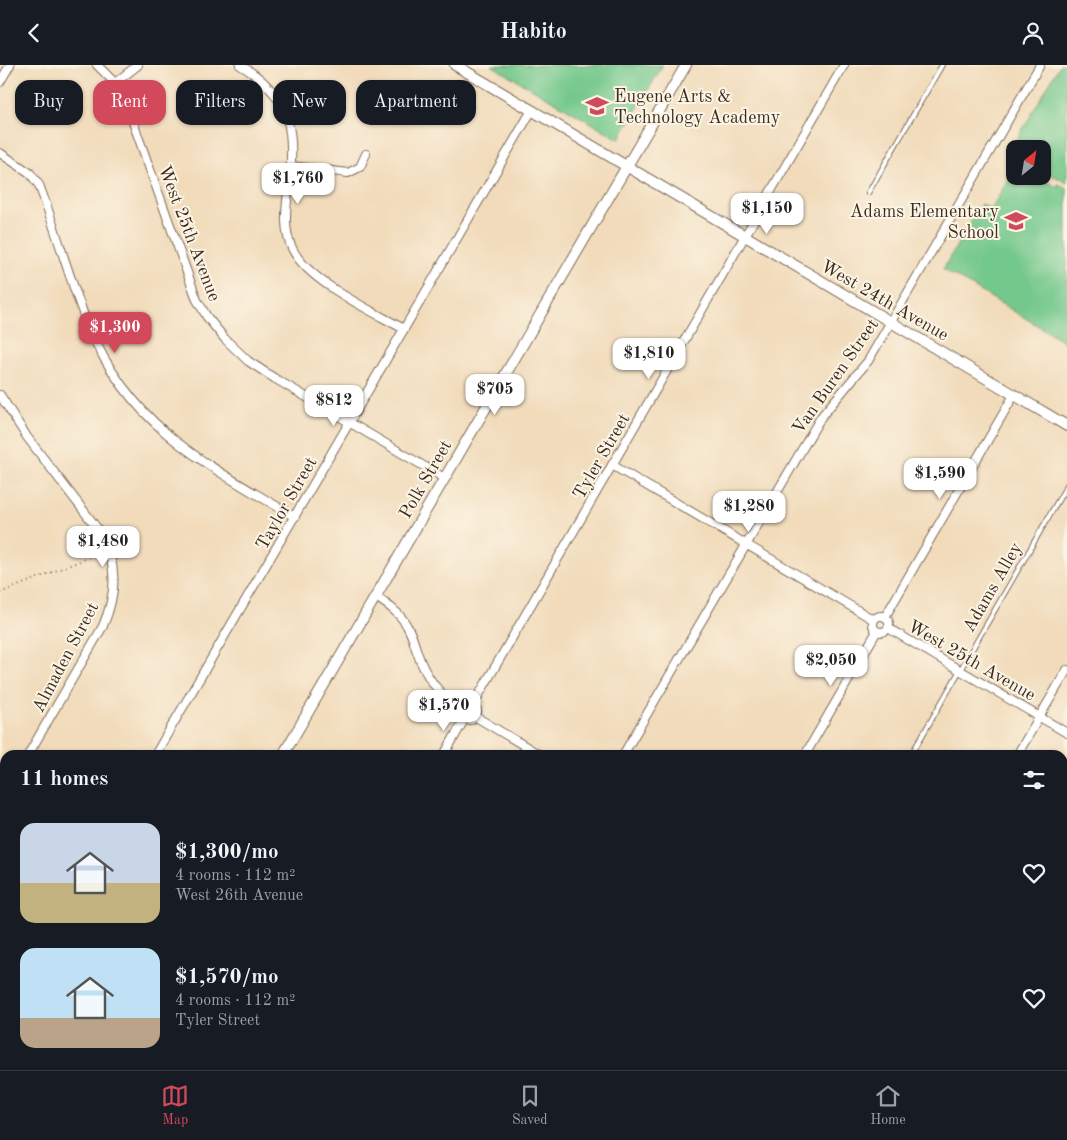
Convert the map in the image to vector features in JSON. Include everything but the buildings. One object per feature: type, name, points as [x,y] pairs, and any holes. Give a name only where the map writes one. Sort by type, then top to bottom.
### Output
[{"type":"street","points":[[0,82],[10,65]]},
{"type":"street","name":"West 25th Avenue","points":[[97,65],[112,80]]},
{"type":"street","points":[[119,80],[138,65]]},
{"type":"street","points":[[240,65],[263,81],[278,99],[288,121],[293,143],[286,217],[287,235],[293,250],[303,265],[320,280],[404,329]]},
{"type":"street","name":"West 24th Avenue","points":[[455,65],[1067,426]]},
{"type":"street","name":"Polk Street","points":[[286,750],[686,65]]},
{"type":"street","name":"Tyler Street","points":[[473,705],[844,65]]},
{"type":"street","name":"Van Buren Street","points":[[626,750],[821,417],[868,361],[1040,65]]},
{"type":"street","name":"Taylor Street","points":[[159,750],[532,110]]},
{"type":"street","name":"West 25th Avenue","points":[[134,125],[188,278],[207,317],[225,339],[248,361],[444,479]]},
{"type":"street","points":[[0,153],[30,173],[39,185],[89,328],[107,363],[141,411],[179,446],[199,460],[295,517]]},
{"type":"street","points":[[292,166],[348,173],[360,167],[366,153]]},
{"type":"street","name":"Almaden Street","points":[[0,395],[27,437],[100,532],[109,549],[114,567],[111,608],[103,626],[31,750]]},
{"type":"street","points":[[885,617],[1014,395]]},
{"type":"street","points":[[612,465],[874,620]]},
{"type":"street","points":[[376,597],[390,607],[406,624],[423,671],[431,682],[440,693],[461,708]]},
{"type":"street","points":[[880,616],[885,617],[889,622],[888,628],[883,631],[877,631],[873,626],[874,620],[880,616]]},
{"type":"street","name":"West 25th Avenue","points":[[888,628],[1067,733]]},
{"type":"street","points":[[808,750],[877,631]]},
{"type":"street","points":[[1020,750],[1067,670]]},
{"type":"street","points":[[461,708],[466,704],[473,705],[476,709],[476,717]]},
{"type":"street","points":[[461,708],[461,716],[464,719],[470,721],[476,717]]},
{"type":"street","points":[[476,717],[532,750]]},
{"type":"street","points":[[447,750],[464,719]]},
{"type":"lane","points":[[868,193],[942,65]]},
{"type":"lane","name":"Adams Alley","points":[[913,750],[1067,485]]},
{"type":"path","points":[[0,593],[109,549]]},
{"type":"green space","name":"Eugene Arts & Technology Academy","points":[[491,65],[663,65],[619,139]]},
{"type":"green space","points":[[1060,65],[1067,65],[1067,183],[1051,174],[1051,140],[1017,140]]},
{"type":"green space","name":"Adams Elementary School","points":[[1006,183],[1006,185],[1051,184],[1057,187],[1058,184],[1067,188],[1067,343],[943,269],[981,204],[991,209]]},
{"type":"place","name":"Eugene Arts & Technology Academy","points":[[597,106]]},
{"type":"place","name":"Adams Elementary School","points":[[1016,221]]}]
